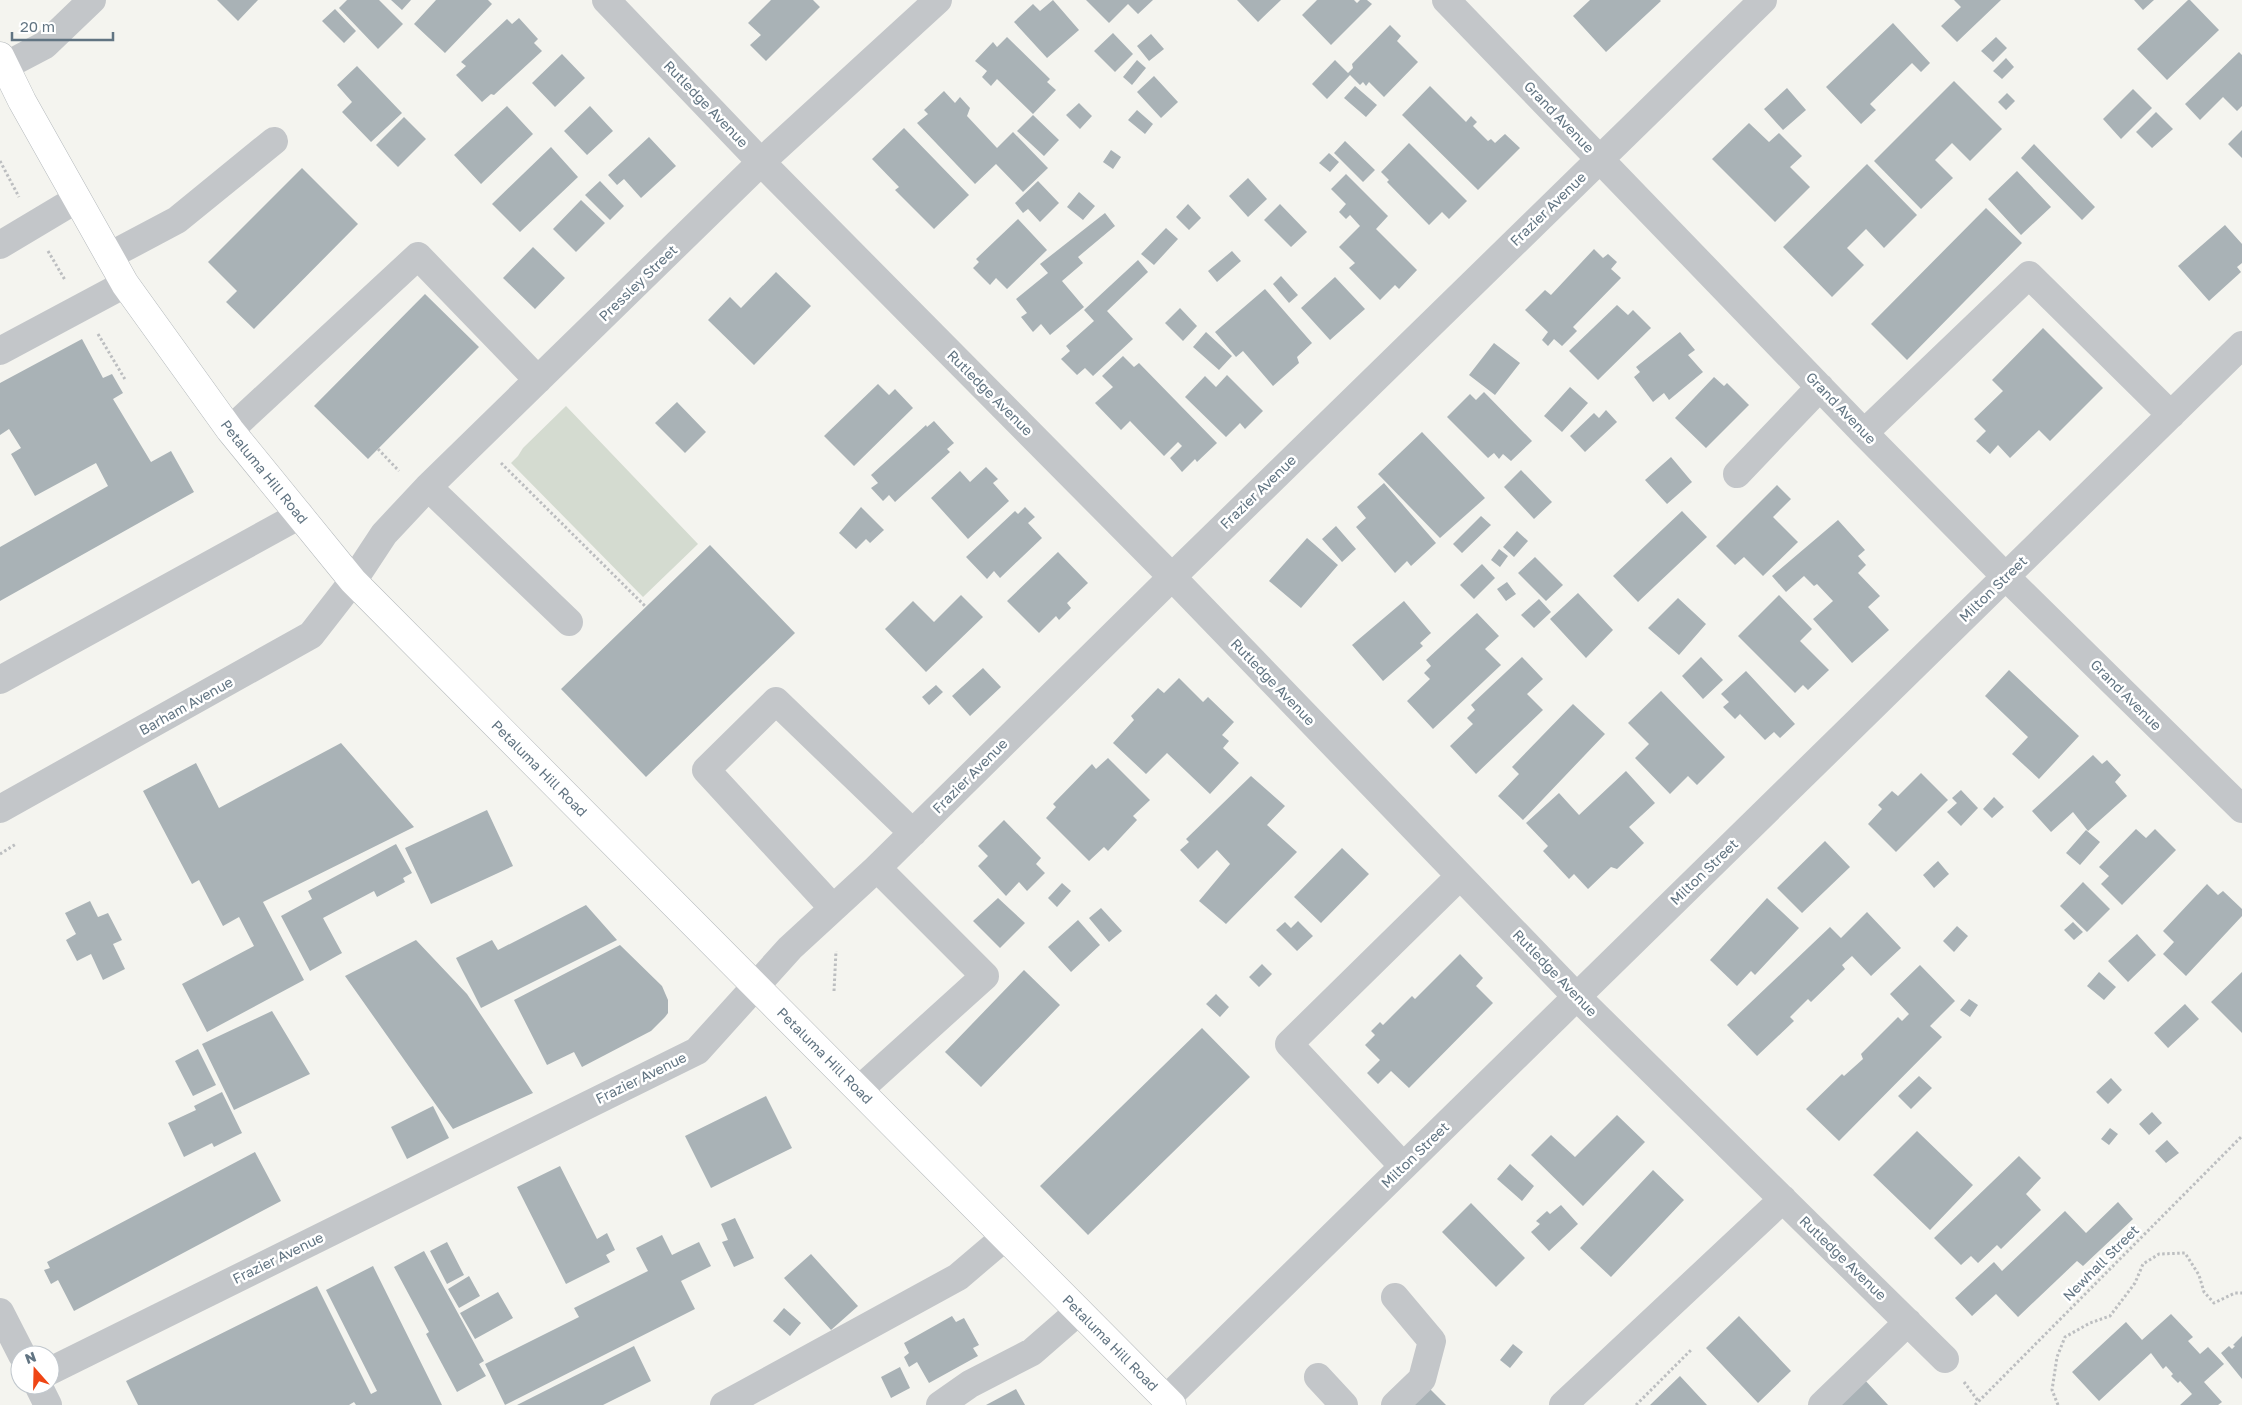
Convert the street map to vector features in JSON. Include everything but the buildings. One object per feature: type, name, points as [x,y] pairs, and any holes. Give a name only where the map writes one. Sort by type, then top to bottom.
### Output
[{"type":"main road","name":"Petaluma Hill Road","points":[[2,61],[77,199],[126,284],[230,430],[353,581],[756,984],[1169,1402]]},
{"type":"street","points":[[2,61],[45,45],[92,0]]},
{"type":"street","name":"Rutledge Avenue","points":[[606,0],[761,162],[1172,576],[1577,997],[1945,1359]]},
{"type":"street","name":"Pressley Street","points":[[353,581],[384,534],[428,487],[761,162],[938,0]]},
{"type":"street","name":"Grand Avenue","points":[[1446,0],[1864,432],[2006,576],[2242,809]]},
{"type":"street","name":"Frazier Avenue","points":[[60,1367],[697,1051],[790,948],[913,833],[1172,576],[1763,0]]},
{"type":"street","points":[[109,256],[177,220],[274,141]]},
{"type":"street","points":[[0,245],[77,199]]},
{"type":"street","points":[[230,430],[418,256],[538,380]]},
{"type":"street","points":[[1864,432],[2029,275],[2171,415]]},
{"type":"street","points":[[0,351],[81,306],[126,284]]},
{"type":"street","name":"Milton Street","points":[[1169,1402],[1404,1166],[2242,345]]},
{"type":"street","points":[[1737,474],[1820,387]]},
{"type":"street","points":[[428,487],[569,622]]},
{"type":"street","points":[[0,680],[300,515]]},
{"type":"street","name":"Barham Avenue","points":[[0,809],[311,635],[353,581]]},
{"type":"street","points":[[833,908],[706,770],[776,701],[913,833]]},
{"type":"street","points":[[860,1089],[984,976],[877,868]]},
{"type":"street","points":[[1404,1166],[1289,1044],[1460,876]]},
{"type":"street","points":[[1562,1405],[1783,1199]]},
{"type":"street","points":[[724,1405],[958,1277],[1005,1237]]},
{"type":"street","points":[[1395,1297],[1432,1341],[1422,1379],[1395,1405]]},
{"type":"street","points":[[940,1405],[970,1384],[1032,1352],[1079,1311]]},
{"type":"street","points":[[0,1312],[17,1345]]},
{"type":"street","points":[[1822,1405],[1908,1322]]},
{"type":"street","points":[[1318,1377],[1344,1405]]},
{"type":"path","points":[[0,160],[34,225],[126,381]]},
{"type":"path","points":[[378,449],[399,471]]},
{"type":"path","points":[[501,463],[646,607]]},
{"type":"path","points":[[0,854],[16,844]]},
{"type":"path","points":[[834,991],[836,952]]},
{"type":"path","name":"Newhall Street","points":[[1975,1405],[2242,1136]]},
{"type":"path","points":[[2058,1405],[2052,1390],[2056,1357],[2066,1337],[2090,1323],[2110,1316],[2135,1283],[2143,1264],[2159,1254],[2185,1253],[2199,1275],[2204,1292],[2214,1303],[2235,1293],[2242,1293]]},
{"type":"path","points":[[1636,1405],[1692,1349]]},
{"type":"shaded area","points":[[566,406],[698,544],[643,597],[511,463],[523,448]]}]
